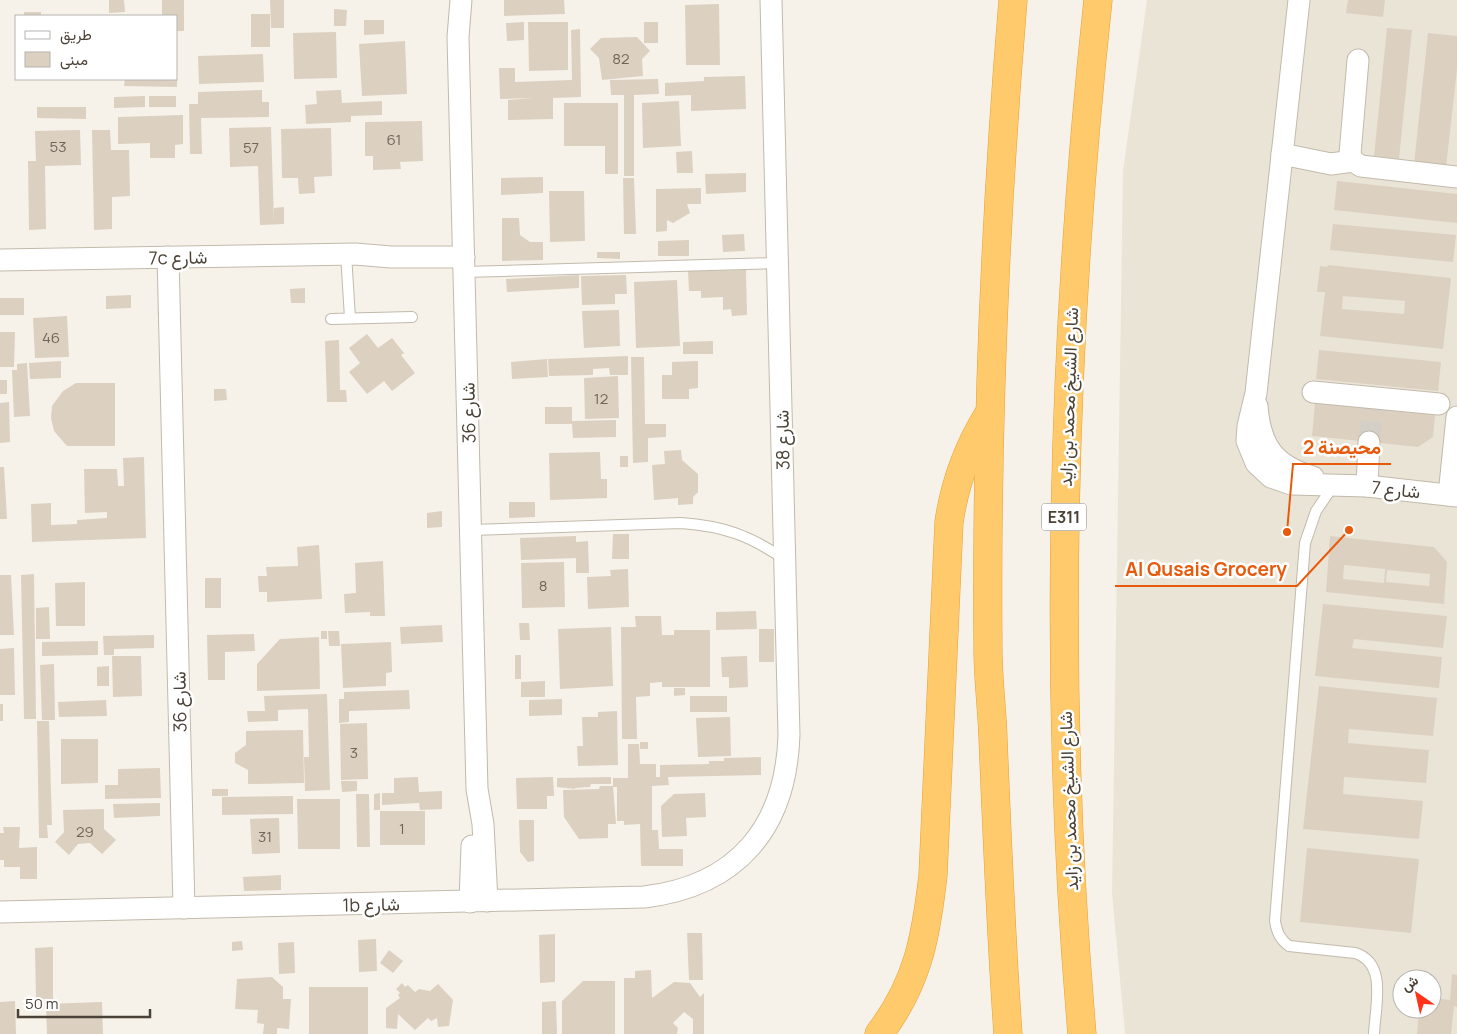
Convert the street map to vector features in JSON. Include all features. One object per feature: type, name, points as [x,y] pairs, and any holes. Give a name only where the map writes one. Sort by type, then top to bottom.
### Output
[{"type":"highway","points":[[1008,1034],[999,893],[988,653],[989,414],[999,207],[1014,0]]},
{"type":"highway","name":"شارع الشيخ محمد بن زايد","points":[[1082,1034],[1070,859],[1065,735],[1064,488],[1075,240],[1098,0]]},
{"type":"highway","points":[[879,1034],[902,998],[920,960],[928,923],[933,875],[948,522],[953,493],[961,465],[989,414]]},
{"type":"street","name":"شارع 36","points":[[451,0],[458,37]]},
{"type":"street","name":"شارع 36","points":[[461,0],[458,37],[477,788],[483,824],[478,902]]},
{"type":"street","name":"شارع 38","points":[[734,862],[754,842],[771,818],[782,792],[788,764],[785,560],[771,0]]},
{"type":"street","name":"شارع 7","points":[[1299,0],[1256,393],[1257,416],[1268,449],[1273,456],[1295,472],[1336,484],[1453,495]]},
{"type":"street","points":[[1352,161],[1350,154],[1358,60]]},
{"type":"street","points":[[1282,154],[1331,164],[1352,161],[1361,166],[1457,176]]},
{"type":"street","name":"7c شارع","points":[[0,260],[350,254],[391,247],[464,256]]},
{"type":"street","name":"شارع 36","points":[[168,257],[184,908]]},
{"type":"street","points":[[1313,392],[1373,402],[1438,404]]},
{"type":"street","points":[[1453,495],[1456,428]]},
{"type":"street","points":[[1367,486],[1369,442]]},
{"type":"street","name":"1b شارع","points":[[0,912],[644,897],[668,894],[692,887],[714,877],[734,862]]},
{"type":"lane","points":[[350,254],[350,318]]},
{"type":"lane","points":[[464,256],[778,263]]},
{"type":"lane","points":[[331,319],[412,317]]},
{"type":"lane","points":[[1336,484],[1316,511],[1305,543],[1275,921],[1277,931],[1282,940],[1289,946],[1365,956],[1372,963],[1377,973],[1374,1034]]},
{"type":"lane","points":[[471,530],[681,523],[710,525],[736,532],[762,544],[785,560]]},
{"type":"shaded area","points":[[1147,0],[1457,0],[1457,1034],[1125,1034],[1112,893],[1123,171]]},
{"type":"building","points":[[109,0],[124,0],[125,12],[109,13]]},
{"type":"building","points":[[162,0],[184,0],[184,31],[178,31],[178,15],[162,15]]},
{"type":"building","points":[[270,0],[284,0],[284,28],[271,28]]},
{"type":"building","points":[[504,0],[564,0],[565,14],[504,16]]},
{"type":"building","points":[[1348,0],[1385,0],[1383,17],[1346,13]]},
{"type":"building","points":[[719,4],[720,65],[686,65],[685,5]]},
{"type":"building","points":[[334,9],[347,10],[346,26],[334,26]]},
{"type":"building","points":[[24,12],[41,12],[41,15],[24,15]]},
{"type":"building","points":[[251,14],[270,14],[270,47],[251,47]]},
{"type":"building","points":[[364,20],[384,20],[384,34],[364,35]]},
{"type":"building","points":[[524,22],[524,40],[507,41],[506,23]]},
{"type":"building","points":[[528,22],[568,22],[568,70],[529,71]]},
{"type":"building","points":[[644,22],[658,22],[658,43],[644,43]]},
{"type":"building","points":[[1387,28],[1412,30],[1399,159],[1374,156]]},
{"type":"building","points":[[580,29],[581,97],[553,98],[553,119],[508,120],[508,100],[533,98],[500,99],[499,68],[515,68],[515,82],[572,80],[571,30]]},
{"type":"building","points":[[336,32],[337,78],[294,79],[293,33]]},
{"type":"building","points":[[1428,33],[1457,36],[1457,69],[1446,167],[1414,164]]},
{"type":"building","points":[[637,37],[650,51],[642,59],[643,76],[602,80],[599,58],[590,49],[601,38]]},
{"type":"building","points":[[405,41],[407,94],[362,96],[359,44]]},
{"type":"building","points":[[263,54],[264,82],[199,84],[198,56]]},
{"type":"building","points":[[745,76],[746,109],[691,111],[691,95],[665,96],[665,83],[704,81],[704,77]]},
{"type":"building","points":[[658,79],[659,94],[634,95],[634,176],[624,176],[624,95],[611,95],[610,80]]},
{"type":"building","points":[[125,80],[177,80],[177,87],[124,86]]},
{"type":"building","points":[[262,90],[262,102],[269,102],[269,117],[201,118],[202,154],[190,154],[189,104],[198,104],[198,92]]},
{"type":"building","points":[[341,90],[342,103],[382,101],[382,115],[351,116],[351,122],[306,124],[305,105],[317,104],[316,91]]},
{"type":"building","points":[[145,96],[145,107],[114,108],[114,97]]},
{"type":"building","points":[[149,96],[176,96],[176,107],[149,107]]},
{"type":"building","points":[[679,101],[681,146],[643,148],[642,103]]},
{"type":"building","points":[[564,103],[618,103],[618,174],[605,174],[605,146],[564,146]]},
{"type":"building","points":[[37,107],[86,107],[86,119],[37,118]]},
{"type":"building","points":[[183,115],[183,144],[175,145],[175,158],[150,158],[150,143],[118,144],[118,117]]},
{"type":"building","points":[[422,121],[423,161],[400,162],[401,169],[373,170],[373,156],[365,156],[365,122]]},
{"type":"building","points":[[271,127],[274,222],[274,208],[284,207],[284,224],[260,225],[258,166],[230,167],[229,128]]},
{"type":"building","points":[[331,128],[332,176],[314,177],[315,193],[299,194],[298,178],[282,178],[281,129]]},
{"type":"building","points":[[80,130],[81,165],[45,166],[46,229],[29,230],[28,161],[36,161],[35,131]]},
{"type":"building","points":[[92,130],[110,130],[111,150],[129,150],[130,196],[112,197],[112,229],[94,230]]},
{"type":"building","points":[[692,151],[693,173],[677,173],[676,152]]},
{"type":"building","points":[[746,173],[746,192],[706,194],[705,174]]},
{"type":"building","points":[[543,177],[543,193],[501,195],[501,178]]},
{"type":"building","points":[[623,178],[634,178],[636,234],[624,234]]},
{"type":"building","points":[[1337,181],[1457,194],[1457,223],[1334,210]]},
{"type":"building","points":[[701,188],[701,204],[687,204],[690,213],[673,223],[667,220],[667,231],[656,232],[656,189]]},
{"type":"building","points":[[549,191],[584,191],[585,241],[550,242]]},
{"type":"building","points":[[502,218],[519,218],[520,235],[530,242],[543,242],[543,260],[502,261]]},
{"type":"building","points":[[1333,224],[1456,235],[1453,262],[1330,250]]},
{"type":"building","points":[[744,234],[745,251],[723,252],[722,235]]},
{"type":"building","points":[[689,240],[689,256],[658,256],[658,241]]},
{"type":"building","points":[[597,252],[620,252],[620,259],[597,258]]},
{"type":"building","points":[[1328,265],[1451,278],[1443,349],[1320,336],[1325,292],[1317,292],[1320,266],[1327,267]],"holes":[[[1343,296],[1405,301],[1404,314],[1342,309]]]},
{"type":"building","points":[[746,270],[747,315],[732,316],[731,309],[723,310],[723,297],[701,298],[701,291],[689,291],[688,271]]},
{"type":"building","points":[[579,275],[579,288],[507,292],[506,279]]},
{"type":"building","points":[[626,275],[627,294],[615,294],[615,304],[582,305],[581,276]]},
{"type":"building","points":[[677,280],[680,346],[636,348],[634,282]]},
{"type":"building","points":[[305,288],[305,303],[291,303],[290,289]]},
{"type":"building","points":[[131,295],[131,308],[106,309],[106,296]]},
{"type":"building","points":[[0,298],[24,298],[24,315],[0,315]]},
{"type":"building","points":[[619,310],[620,346],[584,348],[582,311]]},
{"type":"building","points":[[67,316],[69,357],[35,358],[33,318]]},
{"type":"building","points":[[0,332],[15,332],[14,367],[0,367]]},
{"type":"building","points":[[367,334],[378,348],[392,338],[404,353],[401,355],[415,373],[392,391],[384,381],[367,394],[349,372],[360,363],[349,348]]},
{"type":"building","points":[[339,340],[340,390],[346,390],[347,402],[327,402],[325,341]]},
{"type":"building","points":[[713,341],[713,354],[683,354],[683,342]]},
{"type":"building","points":[[1319,350],[1441,362],[1438,391],[1316,379]]},
{"type":"building","points":[[628,356],[628,375],[610,375],[609,368],[593,369],[593,375],[549,376],[548,359]]},
{"type":"building","points":[[631,357],[644,357],[645,424],[666,424],[666,437],[648,438],[648,462],[633,463]]},
{"type":"building","points":[[547,359],[548,377],[512,379],[511,362]]},
{"type":"building","points":[[61,361],[61,378],[30,379],[29,363]]},
{"type":"building","points":[[698,361],[698,388],[689,389],[689,399],[662,399],[662,375],[672,375],[672,362]]},
{"type":"building","points":[[27,363],[30,416],[14,417],[12,370],[17,370],[17,364]]},
{"type":"building","points":[[618,376],[619,418],[585,419],[584,378]]},
{"type":"building","points":[[0,380],[7,380],[7,394],[0,394]]},
{"type":"building","points":[[76,383],[115,383],[115,446],[67,446],[54,431],[51,418],[52,406],[63,391]]},
{"type":"building","points":[[214,389],[226,389],[227,400],[214,401]]},
{"type":"building","points":[[9,402],[10,442],[0,443],[0,403]]},
{"type":"building","points":[[1315,403],[1435,415],[1433,437],[1418,447],[1312,436]]},
{"type":"building","points":[[545,407],[572,407],[572,421],[616,420],[616,437],[573,438],[572,424],[545,424]]},
{"type":"building","points":[[681,450],[682,460],[698,474],[698,492],[693,497],[693,504],[678,505],[678,498],[654,500],[652,465],[665,464],[664,451]]},
{"type":"building","points":[[600,452],[601,479],[607,479],[607,498],[550,500],[549,453]]},
{"type":"building","points":[[620,456],[628,456],[628,467],[620,467]]},
{"type":"building","points":[[144,457],[146,538],[32,542],[31,504],[51,503],[51,525],[77,524],[77,520],[107,518],[107,512],[85,513],[84,469],[117,469],[118,486],[124,486],[123,458]]},
{"type":"building","points":[[0,467],[4,467],[7,519],[0,519]]},
{"type":"building","points":[[509,502],[535,502],[535,517],[509,518]]},
{"type":"building","points":[[442,511],[442,527],[427,528],[427,513]]},
{"type":"building","points":[[613,534],[629,534],[629,559],[612,559]]},
{"type":"building","points":[[576,536],[576,542],[588,541],[589,573],[576,573],[576,558],[521,560],[520,538]]},
{"type":"building","points":[[1330,536],[1434,547],[1447,562],[1444,604],[1326,592]],"holes":[[[1344,565],[1385,569],[1384,583],[1343,579]],[[1387,570],[1430,574],[1429,586],[1386,582]]]},
{"type":"building","points":[[319,545],[322,599],[267,602],[267,592],[259,592],[258,576],[267,576],[266,567],[298,566],[297,547]]},
{"type":"building","points":[[383,561],[385,616],[370,616],[370,612],[345,613],[344,594],[356,593],[355,563]]},
{"type":"building","points":[[564,562],[565,607],[522,608],[521,563]]},
{"type":"building","points":[[628,569],[629,607],[588,609],[587,577],[611,576],[610,570]]},
{"type":"building","points":[[34,574],[36,719],[24,719],[21,575]]},
{"type":"building","points":[[0,575],[11,575],[14,635],[0,635]]},
{"type":"building","points":[[205,578],[221,578],[221,608],[205,608]]},
{"type":"building","points":[[85,582],[85,626],[56,626],[55,583]]},
{"type":"building","points":[[1323,604],[1447,616],[1443,648],[1354,639],[1352,648],[1442,657],[1439,688],[1315,676]]},
{"type":"building","points":[[49,607],[50,639],[36,639],[36,608]]},
{"type":"building","points":[[756,611],[757,629],[716,630],[716,612]]},
{"type":"building","points":[[635,616],[661,616],[662,635],[674,635],[674,630],[710,630],[710,687],[662,687],[662,682],[650,683],[650,696],[636,697],[637,739],[622,739],[621,627],[636,627]]},
{"type":"building","points":[[519,623],[529,623],[530,640],[520,640]]},
{"type":"building","points":[[442,625],[443,642],[401,644],[400,627]]},
{"type":"building","points":[[611,627],[613,686],[560,689],[558,629]]},
{"type":"building","points":[[759,629],[774,629],[774,662],[759,662]]},
{"type":"building","points":[[321,631],[327,631],[327,639],[321,639]]},
{"type":"building","points":[[328,631],[339,631],[340,646],[329,646]]},
{"type":"building","points":[[254,634],[255,651],[225,652],[225,680],[208,680],[207,635]]},
{"type":"building","points":[[154,635],[154,648],[114,649],[114,655],[104,655],[103,636]]},
{"type":"building","points":[[319,637],[320,689],[257,691],[257,664],[280,639]]},
{"type":"building","points":[[98,641],[98,655],[42,656],[42,642]]},
{"type":"building","points":[[391,642],[392,672],[386,673],[386,686],[343,688],[341,644]]},
{"type":"building","points":[[14,648],[15,695],[0,695],[0,649]]},
{"type":"building","points":[[515,655],[521,655],[521,679],[515,679]]},
{"type":"building","points":[[112,656],[141,656],[142,696],[113,697]]},
{"type":"building","points":[[747,656],[748,687],[729,688],[729,677],[722,677],[721,657]]},
{"type":"building","points":[[54,664],[55,720],[42,720],[40,665]]},
{"type":"building","points":[[109,666],[109,686],[97,686],[97,667]]},
{"type":"building","points":[[545,681],[545,697],[521,697],[521,682]]},
{"type":"building","points":[[1319,686],[1437,698],[1433,736],[1349,729],[1348,743],[1429,750],[1426,783],[1344,777],[1343,794],[1423,801],[1419,839],[1303,829]]},
{"type":"building","points":[[674,688],[685,688],[685,695],[674,696]]},
{"type":"building","points":[[409,690],[410,709],[349,711],[349,722],[339,723],[339,699],[344,699],[344,692]]},
{"type":"building","points":[[327,694],[330,790],[305,791],[304,757],[309,757],[308,709],[278,710],[278,721],[248,722],[247,711],[265,711],[264,696]]},
{"type":"building","points":[[690,696],[727,696],[727,712],[690,712]]},
{"type":"building","points":[[562,699],[562,715],[529,716],[529,700]]},
{"type":"building","points":[[106,700],[107,716],[59,717],[58,702]]},
{"type":"building","points":[[0,704],[3,704],[3,721],[0,721]]},
{"type":"building","points":[[617,711],[618,765],[578,766],[577,746],[583,746],[582,717],[598,717],[598,712]]},
{"type":"building","points":[[730,717],[731,756],[698,757],[696,718]]},
{"type":"building","points":[[37,721],[49,721],[52,825],[47,825],[48,838],[39,838]]},
{"type":"building","points":[[367,723],[368,779],[341,780],[340,724]]},
{"type":"building","points":[[303,730],[304,783],[248,784],[248,770],[235,763],[235,753],[246,745],[246,731]]},
{"type":"building","points":[[61,739],[98,739],[98,783],[61,784]]},
{"type":"building","points":[[640,742],[648,742],[648,749],[640,749]]},
{"type":"building","points":[[628,744],[639,744],[640,764],[656,764],[656,777],[660,777],[660,765],[709,764],[709,761],[724,761],[724,758],[761,757],[761,775],[668,777],[669,785],[652,786],[652,830],[658,830],[659,849],[683,849],[683,866],[641,866],[640,824],[624,825],[624,821],[617,821],[617,787],[613,787],[613,778],[628,778]]},
{"type":"building","points":[[160,768],[161,798],[105,799],[105,785],[118,785],[118,769]]},
{"type":"building","points":[[418,777],[419,792],[442,791],[442,809],[420,810],[419,803],[382,805],[382,793],[394,793],[394,778]]},
{"type":"building","points":[[553,777],[554,796],[547,796],[547,809],[517,809],[516,778]]},
{"type":"building","points":[[611,777],[611,784],[591,784],[590,787],[575,789],[557,787],[557,778]]},
{"type":"building","points":[[341,781],[357,781],[357,791],[342,792]]},
{"type":"building","points":[[600,786],[613,786],[616,824],[608,824],[608,838],[579,839],[564,817],[563,790],[599,789]]},
{"type":"building","points":[[212,789],[228,789],[228,796],[212,796]]},
{"type":"building","points":[[380,793],[380,810],[374,810],[374,794]]},
{"type":"building","points":[[705,793],[706,817],[686,818],[687,836],[662,837],[661,806],[674,794]]},
{"type":"building","points":[[356,794],[369,794],[370,847],[357,847]]},
{"type":"building","points":[[293,796],[293,814],[222,815],[222,797]]},
{"type":"building","points":[[297,799],[340,799],[340,849],[298,849]]},
{"type":"building","points":[[160,803],[160,816],[114,818],[113,804]]},
{"type":"building","points":[[104,809],[104,829],[116,840],[102,854],[90,843],[78,844],[69,855],[55,842],[64,832],[63,810]]},
{"type":"building","points":[[380,811],[425,811],[425,845],[380,845]]},
{"type":"building","points":[[279,818],[280,853],[252,854],[250,819]]},
{"type":"building","points":[[519,820],[534,820],[534,861],[528,862],[520,852]]},
{"type":"building","points":[[3,827],[20,827],[19,848],[37,847],[37,879],[20,879],[20,867],[4,867],[4,860],[0,860],[0,833],[4,833]]},
{"type":"building","points":[[1307,848],[1419,859],[1411,933],[1300,922]]},
{"type":"building","points":[[281,875],[281,890],[244,891],[243,877]]},
{"type":"building","points":[[687,933],[702,933],[703,980],[689,980]]},
{"type":"building","points":[[555,934],[555,982],[540,983],[539,935]]},
{"type":"building","points":[[376,939],[377,971],[359,972],[358,940]]},
{"type":"building","points":[[242,941],[243,950],[232,951],[232,942]]},
{"type":"building","points":[[294,942],[295,973],[279,974],[278,943]]},
{"type":"building","points":[[53,947],[53,999],[36,999],[35,948]]},
{"type":"building","points":[[389,950],[403,961],[393,973],[380,963]]},
{"type":"building","points":[[651,970],[652,998],[674,982],[690,983],[700,997],[704,993],[704,1034],[693,1034],[693,1019],[684,1012],[673,1023],[678,1028],[677,1034],[624,1034],[624,978],[635,978],[635,971]]},
{"type":"building","points":[[1452,974],[1457,975],[1457,1007],[1454,1006],[1451,1034],[1417,1034],[1418,1019],[1442,1019],[1442,999],[1450,1000]]},
{"type":"building","points":[[272,977],[283,987],[283,999],[291,999],[289,1029],[277,1028],[277,1034],[263,1034],[264,1024],[257,1023],[258,1010],[235,1009],[237,979]]},
{"type":"building","points":[[583,981],[615,981],[615,1034],[562,1034],[562,1001]]},
{"type":"building","points":[[402,983],[405,987],[408,985],[415,992],[419,989],[430,991],[438,984],[453,1000],[449,1026],[438,1027],[437,1018],[431,1021],[428,1018],[415,1030],[398,1014],[397,1029],[386,1028],[386,1008],[400,998],[398,995],[400,993],[396,989]]},
{"type":"building","points":[[309,987],[368,987],[368,1034],[309,1034]]},
{"type":"building","points":[[15,1001],[16,1034],[0,1034],[0,1002]]},
{"type":"building","points":[[556,1001],[557,1034],[542,1034],[542,1002]]},
{"type":"building","points":[[102,1002],[103,1034],[47,1034],[46,1004]]},
{"type":"tunnel","points":[[1369,442],[1373,407]]},
{"type":"place","name":"Al Qusais Grocery","points":[[1349,530]]},
{"type":"place","name":"محيصنة 2","points":[[1287,532]]}]
